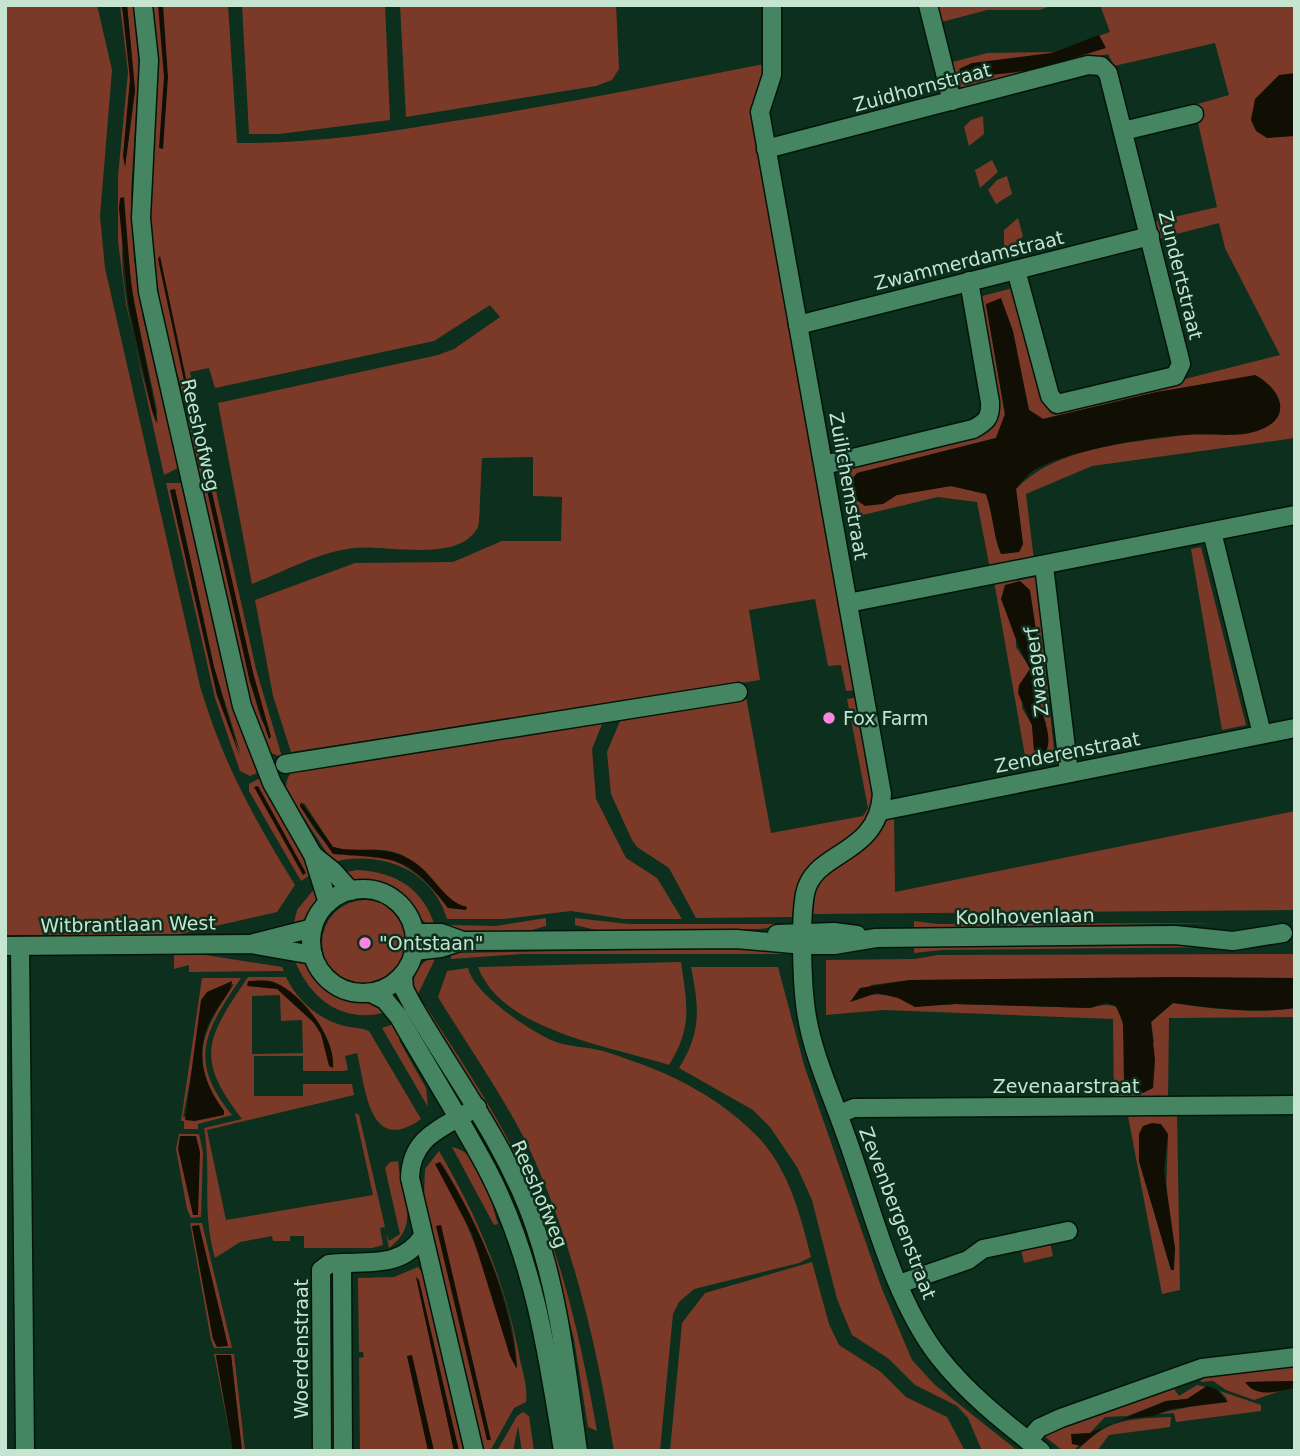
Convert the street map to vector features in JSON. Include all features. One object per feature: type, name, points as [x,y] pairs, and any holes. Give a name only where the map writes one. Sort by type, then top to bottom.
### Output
[{"type":"street","name":"Reeshofweg","points":[[143,5],[149,60],[141,218],[148,292],[242,706],[272,783],[313,855],[328,903]]},
{"type":"street","name":"Zuilichemstraat","points":[[772,5],[772,75],[760,112],[878,770],[881,811]]},
{"type":"street","points":[[928,5],[952,101]]},
{"type":"street","name":"Zuidhornstraat","points":[[766,149],[1088,65]]},
{"type":"street","name":"Zundertstraat","points":[[1016,270],[1050,396],[1057,404],[1175,376],[1181,364],[1108,73],[1101,66],[1088,65]]},
{"type":"street","points":[[1123,131],[1194,114]]},
{"type":"street","name":"Zwammerdamstraat","points":[[798,325],[1150,236]]},
{"type":"street","points":[[824,465],[973,429],[986,422],[990,414],[990,402],[969,281]]},
{"type":"street","points":[[848,603],[1295,514]]},
{"type":"street","points":[[1212,532],[1262,734]]},
{"type":"street","name":"Zwaagerf","points":[[1044,566],[1069,773]]},
{"type":"street","points":[[285,764],[738,692]]},
{"type":"street","name":"Zenderenstraat","points":[[881,811],[1295,728]]},
{"type":"street","points":[[804,938],[805,898],[811,878],[866,836],[881,811]]},
{"type":"street","name":"Reeshofweg","points":[[313,855],[351,891]]},
{"type":"street","points":[[363,890],[387,895],[405,911],[414,942],[403,975],[389,987],[371,993],[342,989],[329,980],[313,955],[313,928],[328,903],[351,891],[363,890]]},
{"type":"street","name":"Witbrantlaan West","points":[[251,944],[313,928]]},
{"type":"street","name":"Koolhovenlaan","points":[[414,942],[441,933],[463,941],[804,938],[834,944],[876,938],[1175,935],[1233,941],[1289,933]]},
{"type":"street","name":"Zevenbergenstraat","points":[[804,938],[806,1010],[822,1070],[899,1284],[922,1331],[939,1356],[975,1398],[1034,1446]]},
{"type":"street","name":"Witbrantlaan West","points":[[13,946],[251,944],[313,955]]},
{"type":"street","points":[[13,946],[14,1247],[25,1451]]},
{"type":"street","name":"Reeshofweg","points":[[403,975],[404,989],[477,1107],[534,1224],[552,1282],[578,1451]]},
{"type":"street","name":"Reeshofweg","points":[[371,993],[385,1000],[396,1013],[488,1170],[533,1287],[547,1346],[563,1451]]},
{"type":"street","name":"Zevenaarstraat","points":[[839,1114],[854,1108],[1295,1105]]},
{"type":"street","points":[[474,1451],[410,1178],[411,1161],[424,1139],[477,1107]]},
{"type":"street","points":[[899,1284],[968,1260],[983,1249],[1068,1231]]},
{"type":"street","points":[[343,1451],[342,1263],[400,1258],[416,1247],[423,1236]]},
{"type":"street","name":"Woerdenstraat","points":[[322,1451],[321,1269],[342,1263]]},
{"type":"street","points":[[1034,1446],[1039,1428],[1202,1368],[1295,1357]]},
{"type":"shaded area","points":[[5,5],[97,5],[112,70],[100,216],[105,268],[200,686],[240,789],[295,885],[277,912],[176,935],[5,935]]},
{"type":"shaded area","points":[[120,5],[129,38],[130,59],[125,167],[135,90],[127,5],[134,5],[139,68],[131,192],[134,258],[143,318],[178,468],[164,475],[138,356],[156,423],[157,410],[134,303],[125,231],[122,249],[123,272],[134,340],[126,304],[118,241],[118,176],[128,72]]},
{"type":"shaded area","points":[[122,5],[127,5],[135,90],[125,167],[123,156],[130,79]]},
{"type":"shaded area","points":[[153,5],[228,5],[237,143],[319,140],[400,130],[764,64],[754,114],[857,690],[846,691],[841,665],[828,666],[815,599],[749,610],[760,680],[291,752],[273,696],[255,600],[355,563],[453,562],[502,541],[561,541],[562,497],[533,496],[533,457],[482,458],[479,523],[469,538],[439,549],[367,547],[340,550],[252,584],[218,403],[438,355],[454,349],[500,317],[490,305],[434,341],[215,388],[209,368],[190,372],[197,404],[184,400],[162,314],[153,257],[150,213],[158,67]]},
{"type":"shaded area","points":[[158,5],[163,5],[168,77],[163,149],[159,148],[164,77]]},
{"type":"shaded area","points":[[242,5],[385,5],[390,120],[279,134],[249,134]]},
{"type":"shaded area","points":[[400,5],[616,5],[619,69],[612,80],[596,86],[406,117]]},
{"type":"shaded area","points":[[934,5],[1053,5],[1040,10],[987,10],[938,23]]},
{"type":"shaded area","points":[[1100,5],[1295,5],[1295,438],[1092,466],[1026,494],[1034,560],[990,569],[977,502],[938,497],[846,519],[838,470],[986,431],[979,297],[1016,287],[1050,413],[1280,355],[1225,248],[1219,223],[1157,239],[1153,222],[1217,207],[1194,105],[1229,95],[1215,43],[1114,66],[1108,54],[965,87],[960,87],[949,63],[987,53],[1053,52],[1110,32]],"holes":[[[1000,299],[1029,410],[1043,419],[1157,392],[1204,385],[1184,435],[1094,449],[1072,456],[1032,475],[1016,489],[1023,544],[1019,552],[1001,554],[986,494],[951,486],[897,495],[853,478],[858,473],[996,438],[1005,415],[986,305]]]},
{"type":"shaded area","points":[[1099,35],[1106,48],[1035,70],[972,77],[962,75],[959,69],[972,63],[1051,53]]},
{"type":"shaded area","points":[[1295,73],[1295,136],[1267,138],[1256,131],[1251,120],[1255,99],[1279,75]]},
{"type":"shaded area","points":[[983,116],[984,134],[969,146],[964,127],[971,120]]},
{"type":"shaded area","points":[[992,160],[998,172],[980,188],[975,170]]},
{"type":"shaded area","points":[[1007,176],[1012,194],[996,204],[988,190],[997,180]]},
{"type":"shaded area","points":[[124,197],[131,285],[158,424],[152,411],[128,303],[119,208],[120,198]]},
{"type":"shaded area","points":[[1018,218],[1023,236],[1017,244],[1004,247],[1004,230]]},
{"type":"shaded area","points":[[160,256],[190,397],[188,400],[158,259]]},
{"type":"shaded area","points":[[1001,298],[1013,331],[1029,410],[1043,419],[1157,392],[1255,375],[1272,388],[1280,404],[1280,412],[1269,426],[1249,433],[1151,438],[1082,452],[1043,465],[1030,473],[1016,489],[1023,544],[1019,552],[1001,554],[986,494],[951,486],[897,495],[883,504],[865,506],[852,497],[853,478],[857,473],[996,438],[1005,414],[986,304]]},
{"type":"shaded area","points":[[189,413],[201,424],[256,669],[282,757],[268,752],[244,681],[186,419]],"holes":[[[195,422],[253,673],[271,737],[261,719],[250,682],[192,423]]]},
{"type":"shaded area","points":[[192,422],[196,422],[253,673],[271,737],[269,739],[250,682]]},
{"type":"shaded area","points":[[166,483],[181,483],[228,691],[257,773],[250,776],[240,771],[215,698]],"holes":[[[170,490],[175,490],[214,667],[241,754],[217,695]]]},
{"type":"shaded area","points":[[175,489],[214,667],[240,757],[217,695],[170,490]]},
{"type":"shaded area","points":[[1201,547],[1246,725],[1222,730],[1191,549]]},
{"type":"shaded area","points":[[1036,573],[1055,761],[1027,767],[994,581]],"holes":[[[1016,635],[1043,677],[1038,700],[1046,723],[1034,750],[1032,725],[1022,708],[1023,680],[1031,669],[1016,647]]]},
{"type":"shaded area","points":[[1020,581],[1030,590],[1043,677],[1039,699],[1048,739],[1042,758],[1034,750],[1032,725],[1018,693],[1019,685],[1030,669],[1001,599],[1005,585]]},
{"type":"shaded area","points":[[746,697],[771,833],[863,816],[868,808],[847,699],[858,697],[875,786],[871,814],[866,824],[859,832],[810,866],[803,875],[798,890],[795,917],[696,918],[669,868],[637,847],[632,840],[611,794],[607,752],[620,721],[602,724],[592,749],[596,799],[626,858],[657,878],[682,919],[624,919],[571,911],[503,919],[447,919],[430,887],[402,867],[369,859],[333,862],[286,791],[290,774],[298,768],[315,763]],"holes":[[[304,803],[333,847],[400,854],[417,865],[450,899],[467,907],[448,908],[424,880],[394,861],[370,854],[346,855],[336,851],[323,840],[313,826],[300,806]]]},
{"type":"shaded area","points":[[260,778],[312,874],[301,881],[249,791],[249,784]]},
{"type":"shaded area","points":[[258,786],[306,873],[303,875],[254,787]]},
{"type":"shaded area","points":[[301,802],[333,847],[399,854],[417,864],[444,893],[467,907],[466,910],[448,908],[422,877],[399,863],[372,857],[333,854],[300,806]]},
{"type":"shaded area","points":[[1295,811],[1295,910],[812,914],[812,890],[818,878],[887,816],[894,815],[895,892]]},
{"type":"shaded area","points":[[357,870],[385,874],[407,885],[424,903],[436,929],[429,926],[394,892],[354,880],[341,873]]},
{"type":"shaded area","points":[[315,888],[320,898],[314,913],[293,927],[297,910]]},
{"type":"shaded area","points":[[365,900],[381,904],[395,913],[404,927],[408,943],[404,959],[395,973],[381,982],[365,986],[349,982],[335,973],[326,959],[322,943],[326,927],[335,913],[349,904]]},
{"type":"shaded area","points":[[546,918],[546,926],[525,932],[450,931],[450,925],[495,926]]},
{"type":"shaded area","points":[[575,918],[629,924],[791,924],[760,929],[600,931],[575,925]]},
{"type":"shaded area","points":[[914,921],[938,924],[1227,923],[914,928]]},
{"type":"shaded area","points":[[1196,943],[1228,947],[942,950],[914,953],[914,946]]},
{"type":"shaded area","points":[[761,948],[791,954],[522,954],[451,959],[451,953]]},
{"type":"shaded area","points":[[174,954],[199,954],[282,967],[284,971],[189,972],[189,965],[174,969]]},
{"type":"shaded area","points":[[1295,954],[1295,978],[910,980],[871,985],[855,1001],[866,996],[890,995],[942,1005],[1090,1008],[1109,1005],[1114,1006],[1121,1015],[1124,1039],[1154,1042],[1151,1022],[1173,1003],[1249,1011],[1295,1008],[1295,1017],[1169,1018],[1168,1099],[1114,1099],[1113,1019],[884,1010],[826,1015],[826,960],[914,959],[938,955]]},
{"type":"shaded area","points":[[436,957],[417,996],[413,991],[416,974],[421,965]]},
{"type":"shaded area","points":[[294,958],[306,963],[335,993],[368,1002],[386,1012],[355,1015],[329,1004],[308,985]]},
{"type":"shaded area","points":[[681,962],[686,1003],[685,1027],[669,1065],[589,1043],[533,1021],[510,1007],[491,989],[478,967]]},
{"type":"shaded area","points":[[691,967],[778,967],[804,1065],[882,1289],[912,1360],[935,1385],[1018,1451],[982,1451],[968,1418],[957,1406],[915,1385],[889,1359],[852,1335],[837,1299],[812,1200],[797,1167],[770,1127],[753,1110],[679,1068],[692,1042],[697,1019]]},
{"type":"shaded area","points":[[468,968],[480,989],[492,1000],[546,1037],[562,1044],[603,1051],[654,1069],[722,1106],[746,1125],[768,1149],[792,1193],[811,1257],[799,1263],[694,1289],[679,1302],[673,1314],[660,1451],[614,1451],[585,1307],[552,1202],[516,1123],[438,997],[447,971]]},
{"type":"shaded area","points":[[248,977],[286,977],[302,1000],[316,1013],[332,1022],[369,1031],[421,1119],[404,1128],[390,1129],[380,1124],[367,1099],[357,1053],[345,1056],[348,1070],[343,1071],[303,1071],[303,1056],[254,1056],[254,1096],[303,1096],[303,1084],[352,1084],[354,1095],[207,1130],[226,1220],[373,1195],[355,1113],[359,1115],[385,1227],[380,1228],[383,1245],[372,1248],[304,1248],[304,1236],[290,1236],[290,1241],[273,1241],[272,1236],[240,1242],[215,1258],[207,1207],[204,1128],[242,1119],[217,1079],[212,1062],[212,1047],[223,1016]],"holes":[[[280,995],[281,1021],[302,1020],[303,1053],[252,1054],[252,996]]]},
{"type":"shaded area","points":[[202,978],[241,978],[218,1014],[206,1046],[209,1078],[232,1115],[198,1124],[198,1129],[184,1129],[184,1121],[181,1121]],"holes":[[[234,984],[207,1032],[202,1061],[205,1077],[224,1111],[223,1115],[183,1117],[207,992]]]},
{"type":"shaded area","points":[[1295,978],[1295,1008],[1249,1010],[1173,1003],[1151,1022],[1155,1060],[1153,1088],[1143,1093],[1131,1089],[1124,1082],[1123,1023],[1116,1006],[1106,1003],[1090,1008],[955,1004],[915,1007],[898,998],[877,993],[850,1002],[860,988],[910,980]]},
{"type":"shaded area","points":[[232,981],[229,992],[209,1022],[202,1048],[205,1074],[224,1115],[195,1121],[185,1120],[201,1000],[207,992]]},
{"type":"shaded area","points":[[248,981],[276,983],[307,1007],[329,1044],[333,1068],[329,1066],[321,1034],[314,1023],[277,989],[247,986]]},
{"type":"shaded area","points":[[425,1005],[493,1113],[530,1184],[566,1288],[597,1431],[588,1427],[574,1339],[550,1251],[420,1008]]},
{"type":"shaded area","points":[[396,1023],[400,1042],[426,1088],[428,1107],[382,1028]]},
{"type":"shaded area","points":[[1127,1111],[1177,1111],[1180,1290],[1162,1294]],"holes":[[[1168,1134],[1166,1196],[1175,1249],[1171,1270],[1139,1161]]]},
{"type":"shaded area","points":[[1161,1124],[1168,1134],[1164,1170],[1175,1249],[1174,1270],[1171,1270],[1139,1161],[1139,1134],[1143,1126]]},
{"type":"shaded area","points":[[179,1134],[199,1134],[203,1152],[201,1217],[191,1218],[187,1209],[176,1149]]},
{"type":"shaded area","points":[[180,1136],[196,1136],[200,1152],[198,1215],[193,1215],[178,1149]]},
{"type":"shaded area","points":[[452,1147],[471,1157],[478,1167],[498,1224],[494,1225]]},
{"type":"shaded area","points":[[439,1151],[489,1252],[499,1278],[514,1332],[525,1381],[526,1402],[514,1408],[490,1451],[484,1451],[424,1194],[425,1169]],"holes":[[[441,1162],[480,1234],[491,1261],[509,1316],[517,1369],[510,1356],[487,1274]]]},
{"type":"shaded area","points":[[398,1161],[407,1219],[399,1239],[389,1248],[386,1233],[389,1241],[400,1234],[385,1168],[390,1162]]},
{"type":"shaded area","points":[[440,1162],[480,1235],[500,1287],[508,1314],[517,1369],[510,1356],[472,1234],[435,1164]]},
{"type":"shaded area","points":[[190,1223],[202,1223],[232,1348],[214,1348]],"holes":[[[192,1226],[199,1226],[228,1346],[213,1339]]]},
{"type":"shaded area","points":[[199,1225],[228,1346],[217,1347],[213,1339],[192,1226]]},
{"type":"shaded area","points":[[441,1225],[491,1440],[487,1440],[436,1226]]},
{"type":"shaded area","points":[[1049,1238],[1053,1256],[1024,1263],[1020,1244]]},
{"type":"shaded area","points":[[812,1262],[829,1324],[839,1345],[881,1372],[906,1397],[947,1417],[965,1451],[670,1451],[682,1323],[705,1293]]},
{"type":"shaded area","points":[[418,1267],[424,1274],[465,1451],[459,1451],[416,1277],[454,1451],[434,1451],[411,1355],[428,1451],[360,1451],[359,1358],[364,1357],[363,1352],[359,1352],[358,1278],[394,1277]]},
{"type":"shaded area","points":[[416,1277],[419,1280],[459,1451],[454,1451]]},
{"type":"shaded area","points":[[328,1350],[338,1350],[339,1451],[329,1451]]},
{"type":"shaded area","points":[[214,1354],[234,1354],[245,1451],[242,1451],[231,1355],[216,1356],[233,1451]]},
{"type":"shaded area","points":[[216,1355],[231,1355],[242,1451],[233,1451]]},
{"type":"shaded area","points":[[412,1355],[434,1451],[428,1451],[407,1356]]},
{"type":"shaded area","points":[[1295,1364],[1295,1381],[1246,1382],[1280,1391],[1254,1400],[1226,1390],[1213,1381],[1201,1382],[1200,1377]]},
{"type":"shaded area","points":[[1295,1381],[1295,1388],[1268,1392],[1255,1391],[1245,1382]]},
{"type":"shaded area","points":[[1197,1385],[1206,1387],[1187,1399],[1166,1401],[1127,1416],[1105,1417],[1090,1433],[1078,1434],[1074,1442],[1079,1445],[1073,1451],[1063,1451],[1043,1435],[1172,1386],[1179,1396]]},
{"type":"shaded area","points":[[1207,1386],[1216,1389],[1228,1402],[1171,1409],[1153,1416],[1113,1423],[1166,1401],[1187,1399]]},
{"type":"shaded area","points":[[1220,1391],[1261,1405],[1261,1411],[1176,1422],[1174,1413],[1156,1414],[1227,1399]]},
{"type":"shaded area","points":[[523,1412],[529,1416],[534,1451],[522,1451],[518,1426],[513,1451],[497,1451],[517,1416]]},
{"type":"shaded area","points":[[1171,1417],[1170,1427],[1109,1435],[1097,1451],[1077,1451],[1099,1432],[1120,1422]]},
{"type":"shaded area","points":[[1103,1427],[1081,1446],[1072,1444],[1071,1434],[1090,1433]]},
{"type":"place","name":"Fox Farm","points":[[829,718]]},
{"type":"place","name":"\"Ontstaan\"","points":[[365,943]]}]
